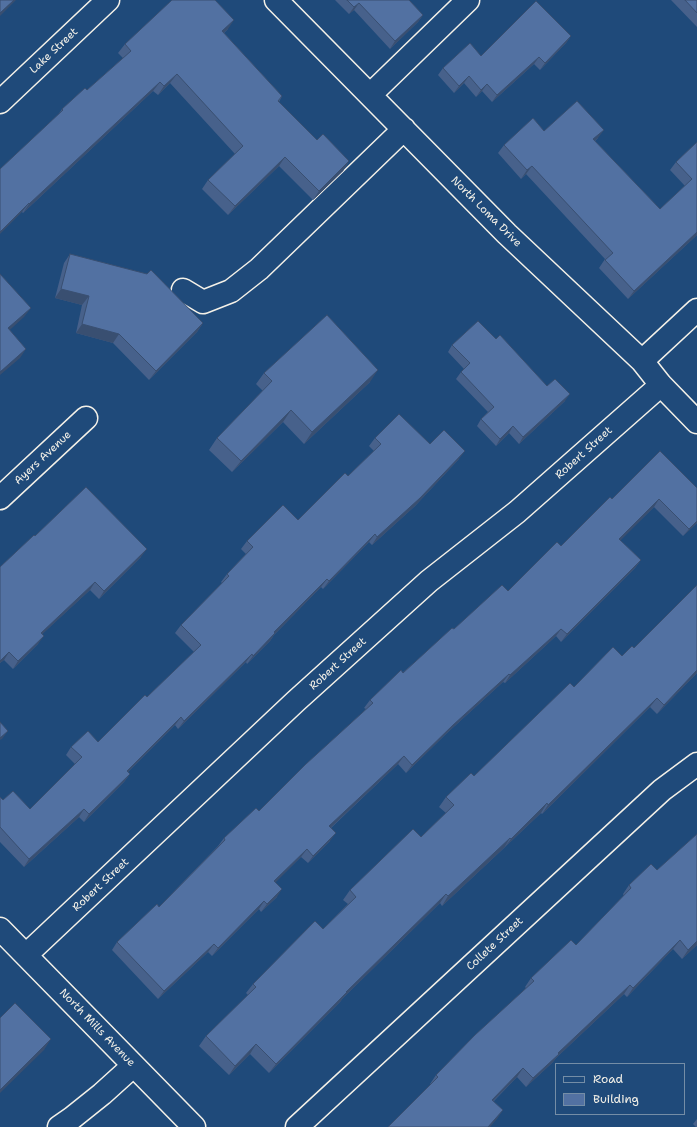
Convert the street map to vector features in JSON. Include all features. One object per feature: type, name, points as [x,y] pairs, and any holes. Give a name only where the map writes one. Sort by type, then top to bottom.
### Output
[{"type":"street","name":"Lake Street","points":[[0,102],[108,0]]},
{"type":"street","name":"North Loma Drive","points":[[276,0],[507,234],[642,361],[661,384],[697,422]]},
{"type":"street","points":[[370,95],[468,0]]},
{"type":"street","points":[[183,290],[203,302],[231,291],[259,269],[404,129]]},
{"type":"street","points":[[642,361],[697,310]]},
{"type":"street","name":"Robert Street","points":[[26,955],[296,701],[429,581],[517,512],[661,384]]},
{"type":"street","name":"Ayers Avenue","points":[[0,498],[86,418]]},
{"type":"street","name":"Collete Street","points":[[297,1127],[662,790],[697,764]]},
{"type":"street","name":"North Mills Avenue","points":[[0,929],[194,1127]]},
{"type":"street","points":[[59,1127],[102,1094],[133,1066]]},
{"type":"building","points":[[0,0],[14,0],[0,13]]},
{"type":"building","points":[[172,0],[215,0],[234,20],[222,31],[282,96],[278,101],[317,140],[323,134],[349,161],[319,191],[285,157],[235,206],[208,180],[243,146],[177,74],[164,86],[160,82],[29,203],[0,232],[0,169],[85,88],[87,90],[131,51],[125,44]]},
{"type":"building","points":[[347,0],[409,0],[423,15],[395,41],[359,3],[354,7]]},
{"type":"building","points":[[685,0],[697,0],[697,13]]},
{"type":"building","points":[[536,1],[571,36],[545,63],[539,57],[497,95],[487,84],[481,90],[469,76],[459,86],[443,68],[470,43],[481,56]]},
{"type":"building","points":[[577,101],[604,130],[593,139],[660,209],[692,179],[676,162],[697,142],[697,232],[634,291],[605,260],[613,253],[532,166],[527,170],[504,145],[533,118],[544,131]]},
{"type":"building","points":[[70,254],[147,274],[151,270],[203,323],[156,371],[119,334],[82,324],[89,296],[61,289]]},
{"type":"building","points":[[0,274],[31,308],[8,328],[26,349],[0,372]]},
{"type":"building","points":[[327,315],[378,370],[312,432],[291,410],[241,461],[217,438],[272,381],[264,373]]},
{"type":"building","points":[[478,321],[496,339],[500,335],[547,386],[555,379],[570,394],[523,437],[513,426],[500,439],[481,419],[494,407],[461,372],[470,363],[452,345]]},
{"type":"building","points":[[399,414],[430,444],[444,430],[465,451],[420,498],[377,537],[375,534],[329,581],[327,579],[274,632],[275,633],[253,656],[252,654],[184,721],[181,717],[127,771],[130,774],[89,814],[84,809],[29,859],[0,827],[0,797],[3,800],[13,791],[30,809],[82,757],[71,747],[88,731],[98,742],[145,695],[147,697],[201,645],[181,625],[229,576],[227,574],[253,547],[247,541],[283,505],[298,520],[345,473],[348,476],[381,444],[375,438]]},
{"type":"building","points":[[660,451],[697,488],[697,521],[689,529],[659,499],[619,539],[641,560],[567,634],[561,629],[453,725],[412,765],[404,756],[329,826],[336,833],[313,856],[307,849],[274,881],[282,889],[267,904],[264,901],[218,948],[214,944],[164,991],[117,942],[157,904],[159,907],[225,840],[224,838],[256,808],[259,811],[306,764],[373,703],[370,700],[401,670],[403,673],[502,585],[508,591],[557,542],[561,546],[610,497],[612,499]]},
{"type":"building","points":[[86,487],[147,549],[104,591],[95,582],[41,633],[44,636],[18,661],[9,652],[0,661],[0,567]]},
{"type":"building","points":[[697,585],[697,670],[664,705],[657,698],[548,805],[547,803],[511,839],[510,838],[448,896],[446,894],[346,992],[276,1064],[256,1044],[235,1066],[206,1036],[256,987],[253,984],[315,921],[323,929],[356,897],[350,890],[413,829],[421,837],[454,805],[446,797],[471,773],[474,776],[570,683],[574,687],[613,647],[622,656],[632,646],[634,648]]},
{"type":"building","points":[[0,722],[8,731],[0,738]]},
{"type":"building","points":[[697,834],[697,941],[688,950],[680,940],[633,988],[630,985],[533,1078],[523,1068],[492,1100],[503,1110],[488,1127],[388,1127],[438,1077],[436,1075],[475,1035],[534,981],[531,978],[571,940],[576,945],[631,888],[629,885],[651,864],[657,870]]},
{"type":"building","points":[[15,1003],[51,1039],[0,1090],[0,1018]]}]
